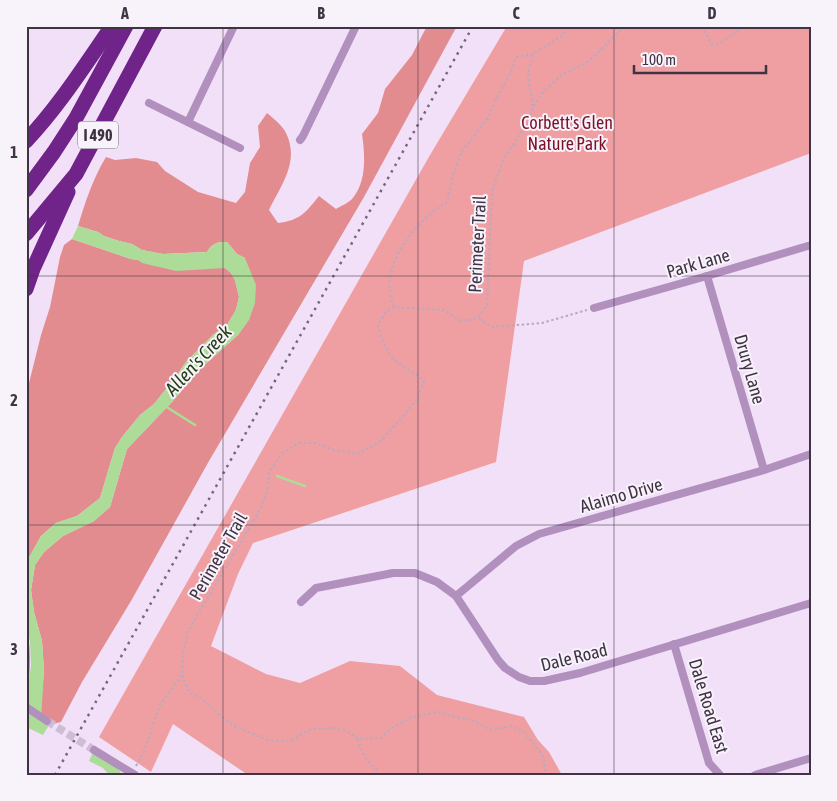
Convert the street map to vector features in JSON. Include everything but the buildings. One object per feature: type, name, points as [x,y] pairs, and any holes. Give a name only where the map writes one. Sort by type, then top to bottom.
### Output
[{"type":"highway","points":[[26,141],[39,128],[63,96],[112,26]]},
{"type":"highway","name":"I 490","points":[[26,190],[76,118],[126,26]]},
{"type":"highway","name":"I 490","points":[[26,234],[76,174],[155,26]]},
{"type":"highway","points":[[26,289],[33,269],[76,174]]},
{"type":"street","points":[[188,122],[234,26]]},
{"type":"street","points":[[300,140],[356,26]]},
{"type":"street","points":[[149,103],[240,148]]},
{"type":"street","name":"Park Lane","points":[[594,308],[811,245]]},
{"type":"street","name":"Drury Lane","points":[[707,276],[764,470]]},
{"type":"street","name":"Alaimo Drive","points":[[456,596],[516,546],[533,537],[764,470],[811,454]]},
{"type":"street","name":"Dale Road","points":[[301,602],[316,588],[392,573],[405,572],[426,576],[456,596],[498,660],[513,673],[530,681],[544,681],[580,673],[811,603]]},
{"type":"street","name":"Dale Road East","points":[[674,644],[709,764],[720,775]]},
{"type":"street","points":[[26,707],[45,720]]},
{"type":"street","points":[[94,750],[133,774]]},
{"type":"street","points":[[756,775],[811,758]]},
{"type":"path","points":[[394,307],[390,291],[392,272],[399,254],[409,235],[423,220],[448,202],[454,172],[462,151],[488,118],[510,74],[516,57],[532,54],[562,36],[570,26]]},
{"type":"path","name":"Perimeter Trail","points":[[182,675],[183,655],[188,631],[201,611],[212,588],[262,508],[268,488],[269,473],[282,453],[298,443],[316,443],[334,450],[357,454],[380,442],[416,401],[424,381],[417,374],[398,363],[384,347],[378,326],[386,312],[394,307],[444,310],[461,321],[478,318],[487,305],[492,190],[504,158],[530,122],[534,107],[544,91],[563,74],[588,62],[622,29],[628,26]]},
{"type":"path","points":[[702,26],[712,45],[718,44],[744,27],[749,26]]},
{"type":"path","points":[[532,54],[528,74],[534,107]]},
{"type":"path","points":[[478,318],[492,327],[542,323],[594,308]]},
{"type":"path","points":[[182,675],[189,692],[202,699],[234,726],[268,740],[285,741],[294,739],[311,729],[329,728],[344,730],[358,739],[381,738],[392,728],[410,718],[436,712],[474,721],[490,730],[511,726],[524,732],[543,756],[546,775]]},
{"type":"path","points":[[133,774],[144,752],[160,705],[182,675]]},
{"type":"path","points":[[358,739],[360,750],[368,763],[378,771],[379,775]]},
{"type":"green space","name":"Corbett's Glen Nature Park","points":[[507,26],[811,26],[811,153],[524,261],[496,462],[253,543],[238,574],[211,646],[266,674],[300,683],[350,661],[400,666],[437,695],[524,717],[538,740],[549,752],[562,775],[248,775],[173,724],[151,772],[99,737],[430,155]]},
{"type":"shaded area","points":[[427,26],[457,26],[364,197],[209,461],[61,722],[49,725],[40,720],[44,670],[42,641],[34,612],[31,590],[35,565],[44,552],[63,536],[94,521],[110,507],[127,449],[172,402],[200,369],[239,334],[245,258],[237,254],[227,242],[215,244],[207,252],[163,254],[142,250],[132,244],[78,226],[101,165],[106,157],[115,160],[136,158],[157,162],[165,171],[198,192],[236,203],[245,192],[250,163],[260,147],[258,126],[267,113],[285,130],[291,154],[287,173],[269,210],[278,223],[292,220],[302,215],[319,196],[336,209],[352,199],[357,192],[364,168],[362,134],[378,113],[385,89],[412,55]]},
{"type":"shaded area","points":[[72,239],[131,259],[209,268],[225,268],[235,280],[239,297],[236,310],[227,325],[214,334],[186,362],[154,404],[140,415],[122,437],[115,448],[100,498],[77,516],[56,523],[41,536],[26,563],[26,395],[50,307],[60,257],[64,245]]},
{"type":"shaded area","points":[[26,624],[30,656],[28,688],[26,687]]},
{"type":"water","name":"Allen's Creek","points":[[78,226],[132,244],[142,250],[163,254],[207,252],[215,244],[227,242],[237,254],[245,258],[256,285],[255,303],[249,320],[239,334],[200,369],[172,402],[127,449],[110,507],[94,521],[63,536],[44,552],[35,565],[31,590],[34,612],[42,641],[44,670],[41,720],[49,725],[43,735],[26,727],[26,701],[31,666],[30,642],[26,624],[26,563],[41,536],[56,523],[77,516],[100,498],[115,448],[122,437],[140,415],[154,404],[186,362],[214,334],[227,325],[236,310],[239,297],[235,280],[225,268],[176,271],[142,263],[138,260],[72,239]]},
{"type":"water","points":[[93,752],[118,768],[122,775],[109,775],[103,768],[89,761]]},
{"type":"waterway","points":[[165,406],[195,425]]},
{"type":"waterway","points":[[277,476],[305,486]]},
{"type":"tunnel","points":[[47,721],[94,750]]},
{"type":"railway","points":[[55,775],[473,26]]}]
